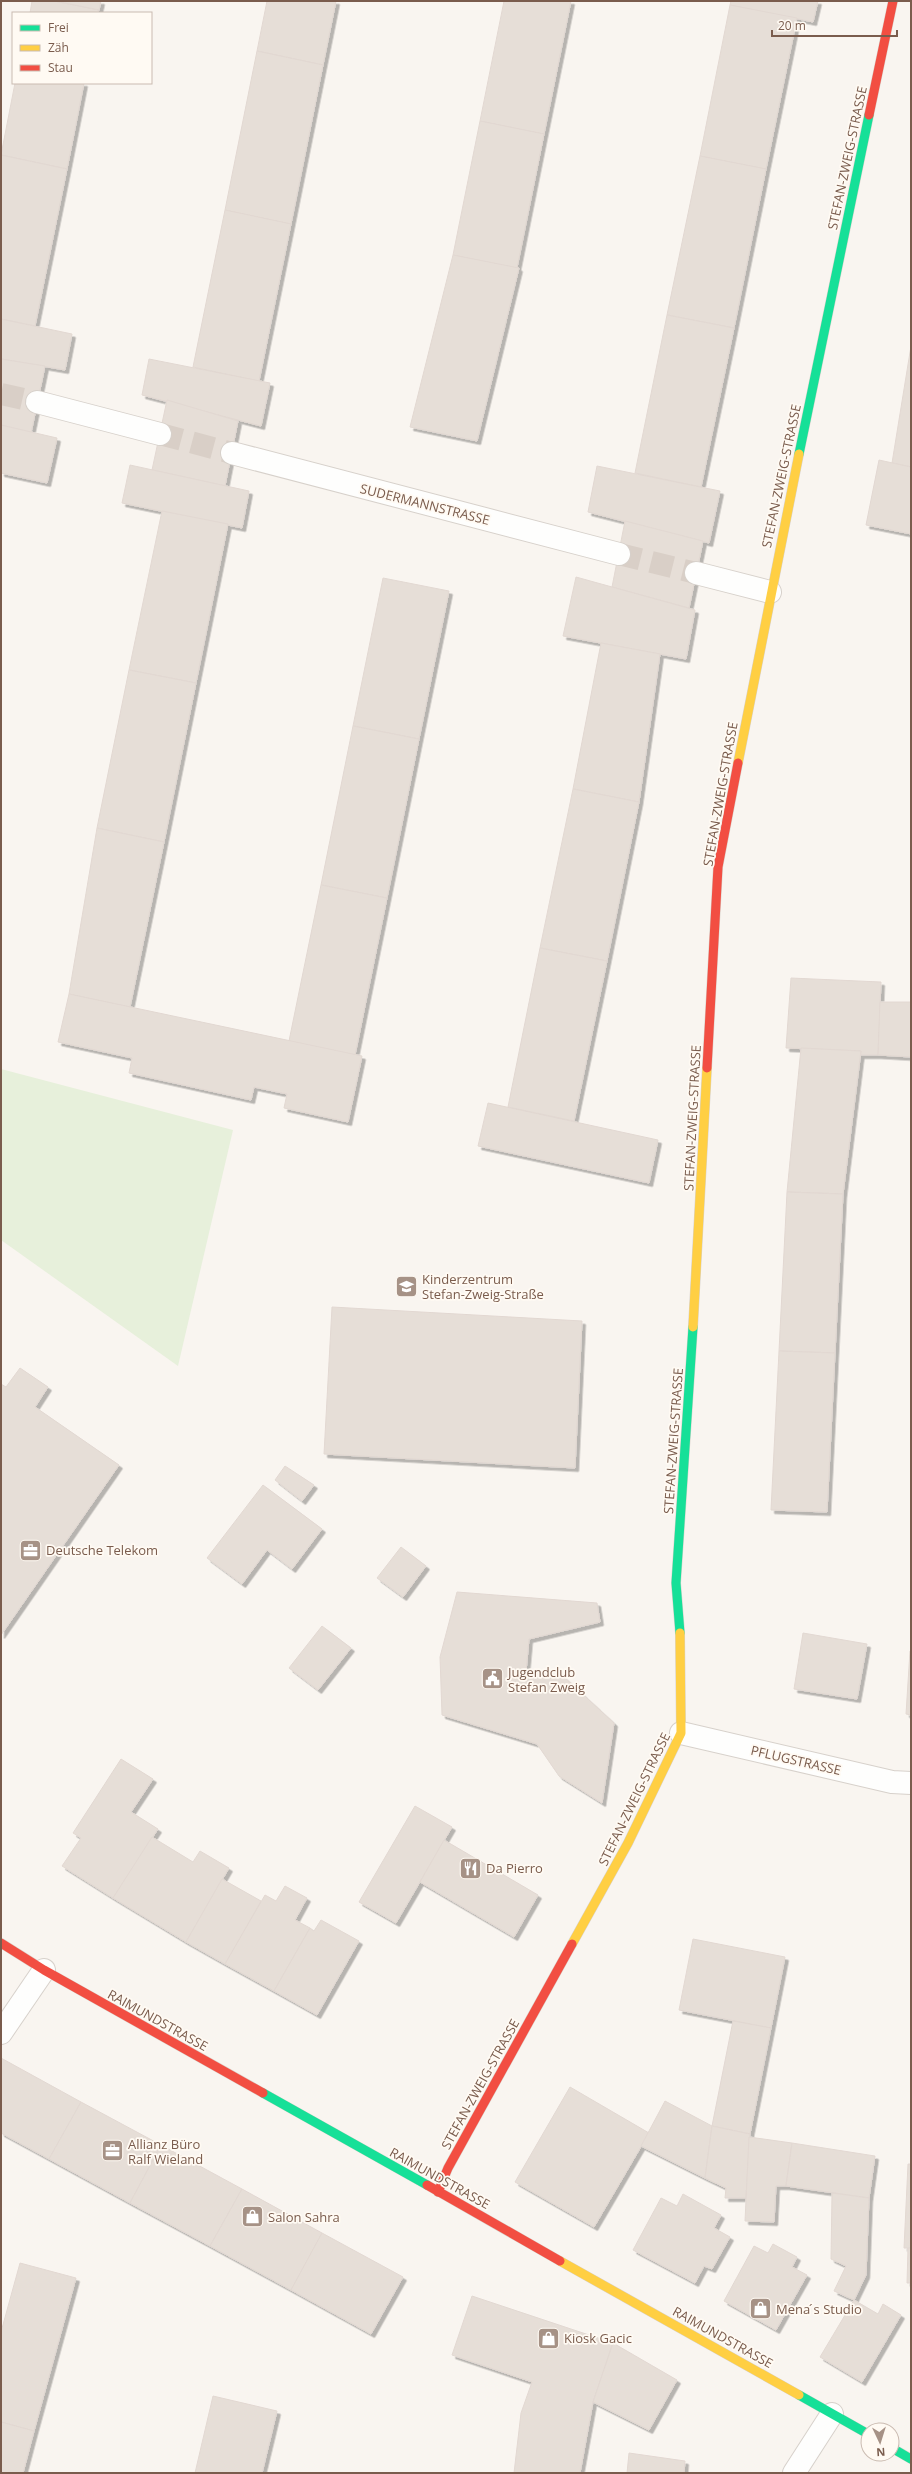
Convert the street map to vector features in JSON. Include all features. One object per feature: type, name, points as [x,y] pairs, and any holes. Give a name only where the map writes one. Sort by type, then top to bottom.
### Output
[{"type":"street","name":"STEFAN-ZWEIG-STRASSE","points":[[438,2192],[451,2162],[628,1843],[681,1733],[681,1651],[676,1583],[690,1388],[718,867],[770,592],[893,1]]},
{"type":"street","points":[[37,402],[160,434]]},
{"type":"street","name":"SUDERMANNSTRASSE","points":[[232,454],[619,554]]},
{"type":"street","points":[[696,573],[770,592]]},
{"type":"street","name":"PFLUGSTRASSE","points":[[681,1733],[892,1782],[911,1783]]},
{"type":"street","name":"RAIMUNDSTRASSE","points":[[1,1943],[44,1970],[860,2430]]},
{"type":"street","points":[[1,2033],[44,1970]]},
{"type":"street","points":[[794,2473],[832,2414]]},
{"type":"street","points":[[900,2453],[911,2459]]},
{"type":"green space","points":[[1,1069],[233,1130],[178,1366],[1,1240]]},
{"type":"building","points":[[32,1],[55,1],[99,10],[98,12],[30,12]]},
{"type":"building","points":[[55,1],[101,1],[99,10]]},
{"type":"building","points":[[267,1],[336,1],[323,65],[257,51]]},
{"type":"building","points":[[504,1],[571,1],[544,134],[480,121]]},
{"type":"building","points":[[731,1],[818,1],[813,22],[730,5]]},
{"type":"building","points":[[730,5],[797,18],[766,169],[700,156]]},
{"type":"building","points":[[257,51],[323,65],[291,224],[225,210]]},
{"type":"building","points":[[15,84],[84,84],[67,169],[1,155]]},
{"type":"building","points":[[480,121],[544,134],[517,268],[453,255]]},
{"type":"building","points":[[1,155],[67,169],[35,326],[1,319]]},
{"type":"building","points":[[700,156],[766,169],[734,328],[667,315]]},
{"type":"building","points":[[225,210],[291,224],[259,381],[193,367]]},
{"type":"building","points":[[453,255],[519,268],[477,441],[410,427]]},
{"type":"building","points":[[667,315],[734,328],[701,487],[635,473]]},
{"type":"building","points":[[1,319],[72,334],[65,370],[1,359]]},
{"type":"building","points":[[911,346],[911,467],[892,463]]},
{"type":"building","points":[[1,359],[45,366],[31,433],[1,425]]},
{"type":"building","points":[[149,359],[270,383],[261,426],[142,395]]},
{"type":"building","points":[[167,400],[238,421],[225,486],[152,470]]},
{"type":"building","points":[[1,425],[57,438],[47,483],[1,473]]},
{"type":"building","points":[[879,460],[911,467],[911,534],[866,525]]},
{"type":"building","points":[[130,465],[249,491],[242,528],[122,503]]},
{"type":"building","points":[[597,466],[720,491],[709,543],[588,512]]},
{"type":"building","points":[[162,511],[228,524],[196,683],[129,670]]},
{"type":"building","points":[[625,521],[703,541],[689,608],[612,587]]},
{"type":"building","points":[[576,577],[695,610],[686,659],[563,636]]},
{"type":"building","points":[[383,578],[449,591],[419,739],[353,726]]},
{"type":"building","points":[[601,643],[660,654],[639,802],[573,789]]},
{"type":"building","points":[[129,670],[196,683],[164,842],[97,828]]},
{"type":"building","points":[[353,726],[419,739],[387,898],[321,885]]},
{"type":"building","points":[[573,789],[639,802],[607,961],[540,948]]},
{"type":"building","points":[[97,828],[164,842],[130,1007],[69,994]]},
{"type":"building","points":[[321,885],[387,898],[355,1055],[289,1041]]},
{"type":"building","points":[[540,948],[607,961],[574,1121],[508,1107]]},
{"type":"building","points":[[791,978],[881,982],[878,1055],[860,1055],[861,1051],[786,1048]]},
{"type":"building","points":[[69,994],[362,1056],[348,1122],[284,1108],[287,1094],[254,1087],[251,1100],[129,1073],[132,1058],[58,1042]]},
{"type":"building","points":[[880,1002],[911,1002],[911,1057],[878,1055]]},
{"type":"building","points":[[801,1048],[861,1051],[843,1194],[787,1192]]},
{"type":"building","points":[[488,1103],[658,1140],[649,1183],[478,1146]]},
{"type":"building","points":[[787,1192],[843,1194],[835,1353],[779,1351]]},
{"type":"building","points":[[332,1307],[582,1321],[575,1468],[324,1454]]},
{"type":"building","points":[[779,1351],[835,1353],[827,1512],[771,1510]]},
{"type":"building","name":"Deutsche Telekom","points":[[20,1368],[48,1387],[35,1407],[119,1465],[1,1635],[1,1384],[6,1387]]},
{"type":"building","points":[[285,1466],[314,1485],[302,1501],[275,1480]]},
{"type":"building","points":[[263,1485],[322,1529],[292,1569],[267,1550],[242,1584],[207,1558]]},
{"type":"building","points":[[401,1547],[426,1566],[403,1597],[377,1578]]},
{"type":"building","points":[[457,1592],[597,1603],[600,1622],[529,1639],[526,1672],[562,1675],[614,1723],[602,1803],[559,1776],[537,1744],[442,1715],[440,1657]]},
{"type":"building","points":[[322,1626],[351,1648],[318,1690],[289,1668]]},
{"type":"building","points":[[803,1633],[867,1644],[857,1699],[794,1689]]},
{"type":"building","points":[[911,1651],[911,1715],[906,1714]]},
{"type":"building","points":[[121,1759],[153,1779],[131,1812],[158,1829],[113,1898],[62,1866],[81,1838],[73,1833]]},
{"type":"building","points":[[415,1806],[452,1827],[396,1923],[359,1902]]},
{"type":"building","points":[[152,1837],[193,1862],[200,1851],[229,1868],[186,1942],[113,1898]]},
{"type":"building","points":[[444,1840],[538,1895],[514,1937],[420,1882]]},
{"type":"building","points":[[222,1879],[261,1901],[225,1964],[186,1942]]},
{"type":"building","points":[[285,1886],[307,1898],[295,1920],[310,1928],[274,1991],[225,1964],[265,1895],[276,1901]]},
{"type":"building","points":[[321,1920],[359,1941],[317,2015],[274,1991],[310,1928],[314,1931]]},
{"type":"building","points":[[693,1939],[785,1957],[771,2028],[679,2010]]},
{"type":"building","points":[[733,2021],[771,2028],[750,2134],[712,2126]]},
{"type":"building","points":[[1,2058],[81,2102],[49,2159],[1,2133]]},
{"type":"building","points":[[570,2087],[649,2133],[594,2227],[515,2182]]},
{"type":"building","points":[[665,2101],[712,2126],[705,2178],[641,2146]]},
{"type":"building","points":[[81,2102],[161,2145],[130,2203],[49,2159]]},
{"type":"building","points":[[712,2126],[750,2134],[746,2198],[725,2198],[726,2188],[705,2178]]},
{"type":"building","points":[[749,2137],[792,2143],[786,2186],[776,2186],[774,2222],[745,2221]]},
{"type":"building","points":[[792,2143],[875,2156],[869,2198],[786,2186]]},
{"type":"building","points":[[161,2145],[242,2189],[210,2246],[130,2203]]},
{"type":"building","points":[[908,2164],[911,2164],[911,2248],[904,2248]]},
{"type":"building","points":[[242,2189],[322,2233],[291,2290],[210,2246]]},
{"type":"building","points":[[832,2193],[869,2198],[866,2275],[854,2300],[834,2291],[846,2266],[831,2259]]},
{"type":"building","points":[[683,2194],[721,2215],[714,2228],[730,2237],[712,2269],[704,2266],[695,2283],[633,2250],[661,2198],[677,2206]]},
{"type":"building","points":[[322,2233],[403,2277],[371,2334],[291,2290]]},
{"type":"building","points":[[773,2244],[797,2257],[792,2267],[807,2275],[776,2330],[724,2301],[754,2246],[768,2253]]},
{"type":"building","points":[[908,2248],[911,2248],[911,2283],[907,2283]]},
{"type":"building","points":[[20,2263],[76,2278],[34,2431],[1,2422],[1,2332]]},
{"type":"building","points":[[472,2296],[613,2343],[593,2402],[580,2473],[514,2473],[521,2413],[532,2382],[452,2355]]},
{"type":"building","points":[[854,2300],[878,2314],[883,2304],[901,2315],[862,2382],[820,2357]]},
{"type":"building","points":[[613,2343],[677,2380],[649,2430],[593,2402]]},
{"type":"building","points":[[213,2396],[277,2411],[262,2473],[195,2473]]},
{"type":"building","points":[[1,2422],[34,2431],[23,2473],[1,2473]]},
{"type":"building","points":[[629,2453],[685,2461],[684,2473],[627,2473]]},
{"type":"tunnel","points":[[1,394],[37,402]]},
{"type":"tunnel","points":[[160,434],[232,453]]},
{"type":"tunnel","points":[[619,554],[696,573]]},
{"type":"traffic: fast","points":[[799,454],[869,115]]},
{"type":"traffic: fast","points":[[680,1633],[676,1583],[693,1327]]},
{"type":"traffic: fast","points":[[263,2093],[427,2185]]},
{"type":"traffic: fast","points":[[799,2395],[860,2429]]},
{"type":"traffic: fast","points":[[900,2453],[911,2459]]},
{"type":"traffic: slow","points":[[738,763],[799,454]]},
{"type":"traffic: slow","points":[[693,1327],[707,1068]]},
{"type":"traffic: slow","points":[[572,1944],[628,1843],[681,1733],[680,1633]]},
{"type":"traffic: slow","points":[[560,2261],[799,2395]]},
{"type":"traffic: jam","points":[[869,115],[893,1]]},
{"type":"traffic: jam","points":[[707,1068],[718,867],[738,763]]},
{"type":"traffic: jam","points":[[1,1943],[44,1970],[263,2093]]},
{"type":"traffic: jam","points":[[438,2192],[448,2168],[572,1944]]},
{"type":"traffic: jam","points":[[427,2185],[560,2261]]},
{"type":"place","name":"Kinderzentrum Stefan-Zweig-Straße","points":[[407,1286]]},
{"type":"place","name":"Deutsche Telekom","points":[[31,1550]]},
{"type":"place","name":"Jugendclub Stefan Zweig","points":[[493,1679]]},
{"type":"place","name":"Da Pierro","points":[[470,1868]]},
{"type":"place","name":"Allianz Büro Ralf Wieland","points":[[112,2151]]},
{"type":"place","name":"Salon Sahra","points":[[253,2217]]},
{"type":"place","name":"Mena ́s Studio","points":[[761,2309]]},
{"type":"place","name":"Kiosk Gacic","points":[[549,2338]]}]
